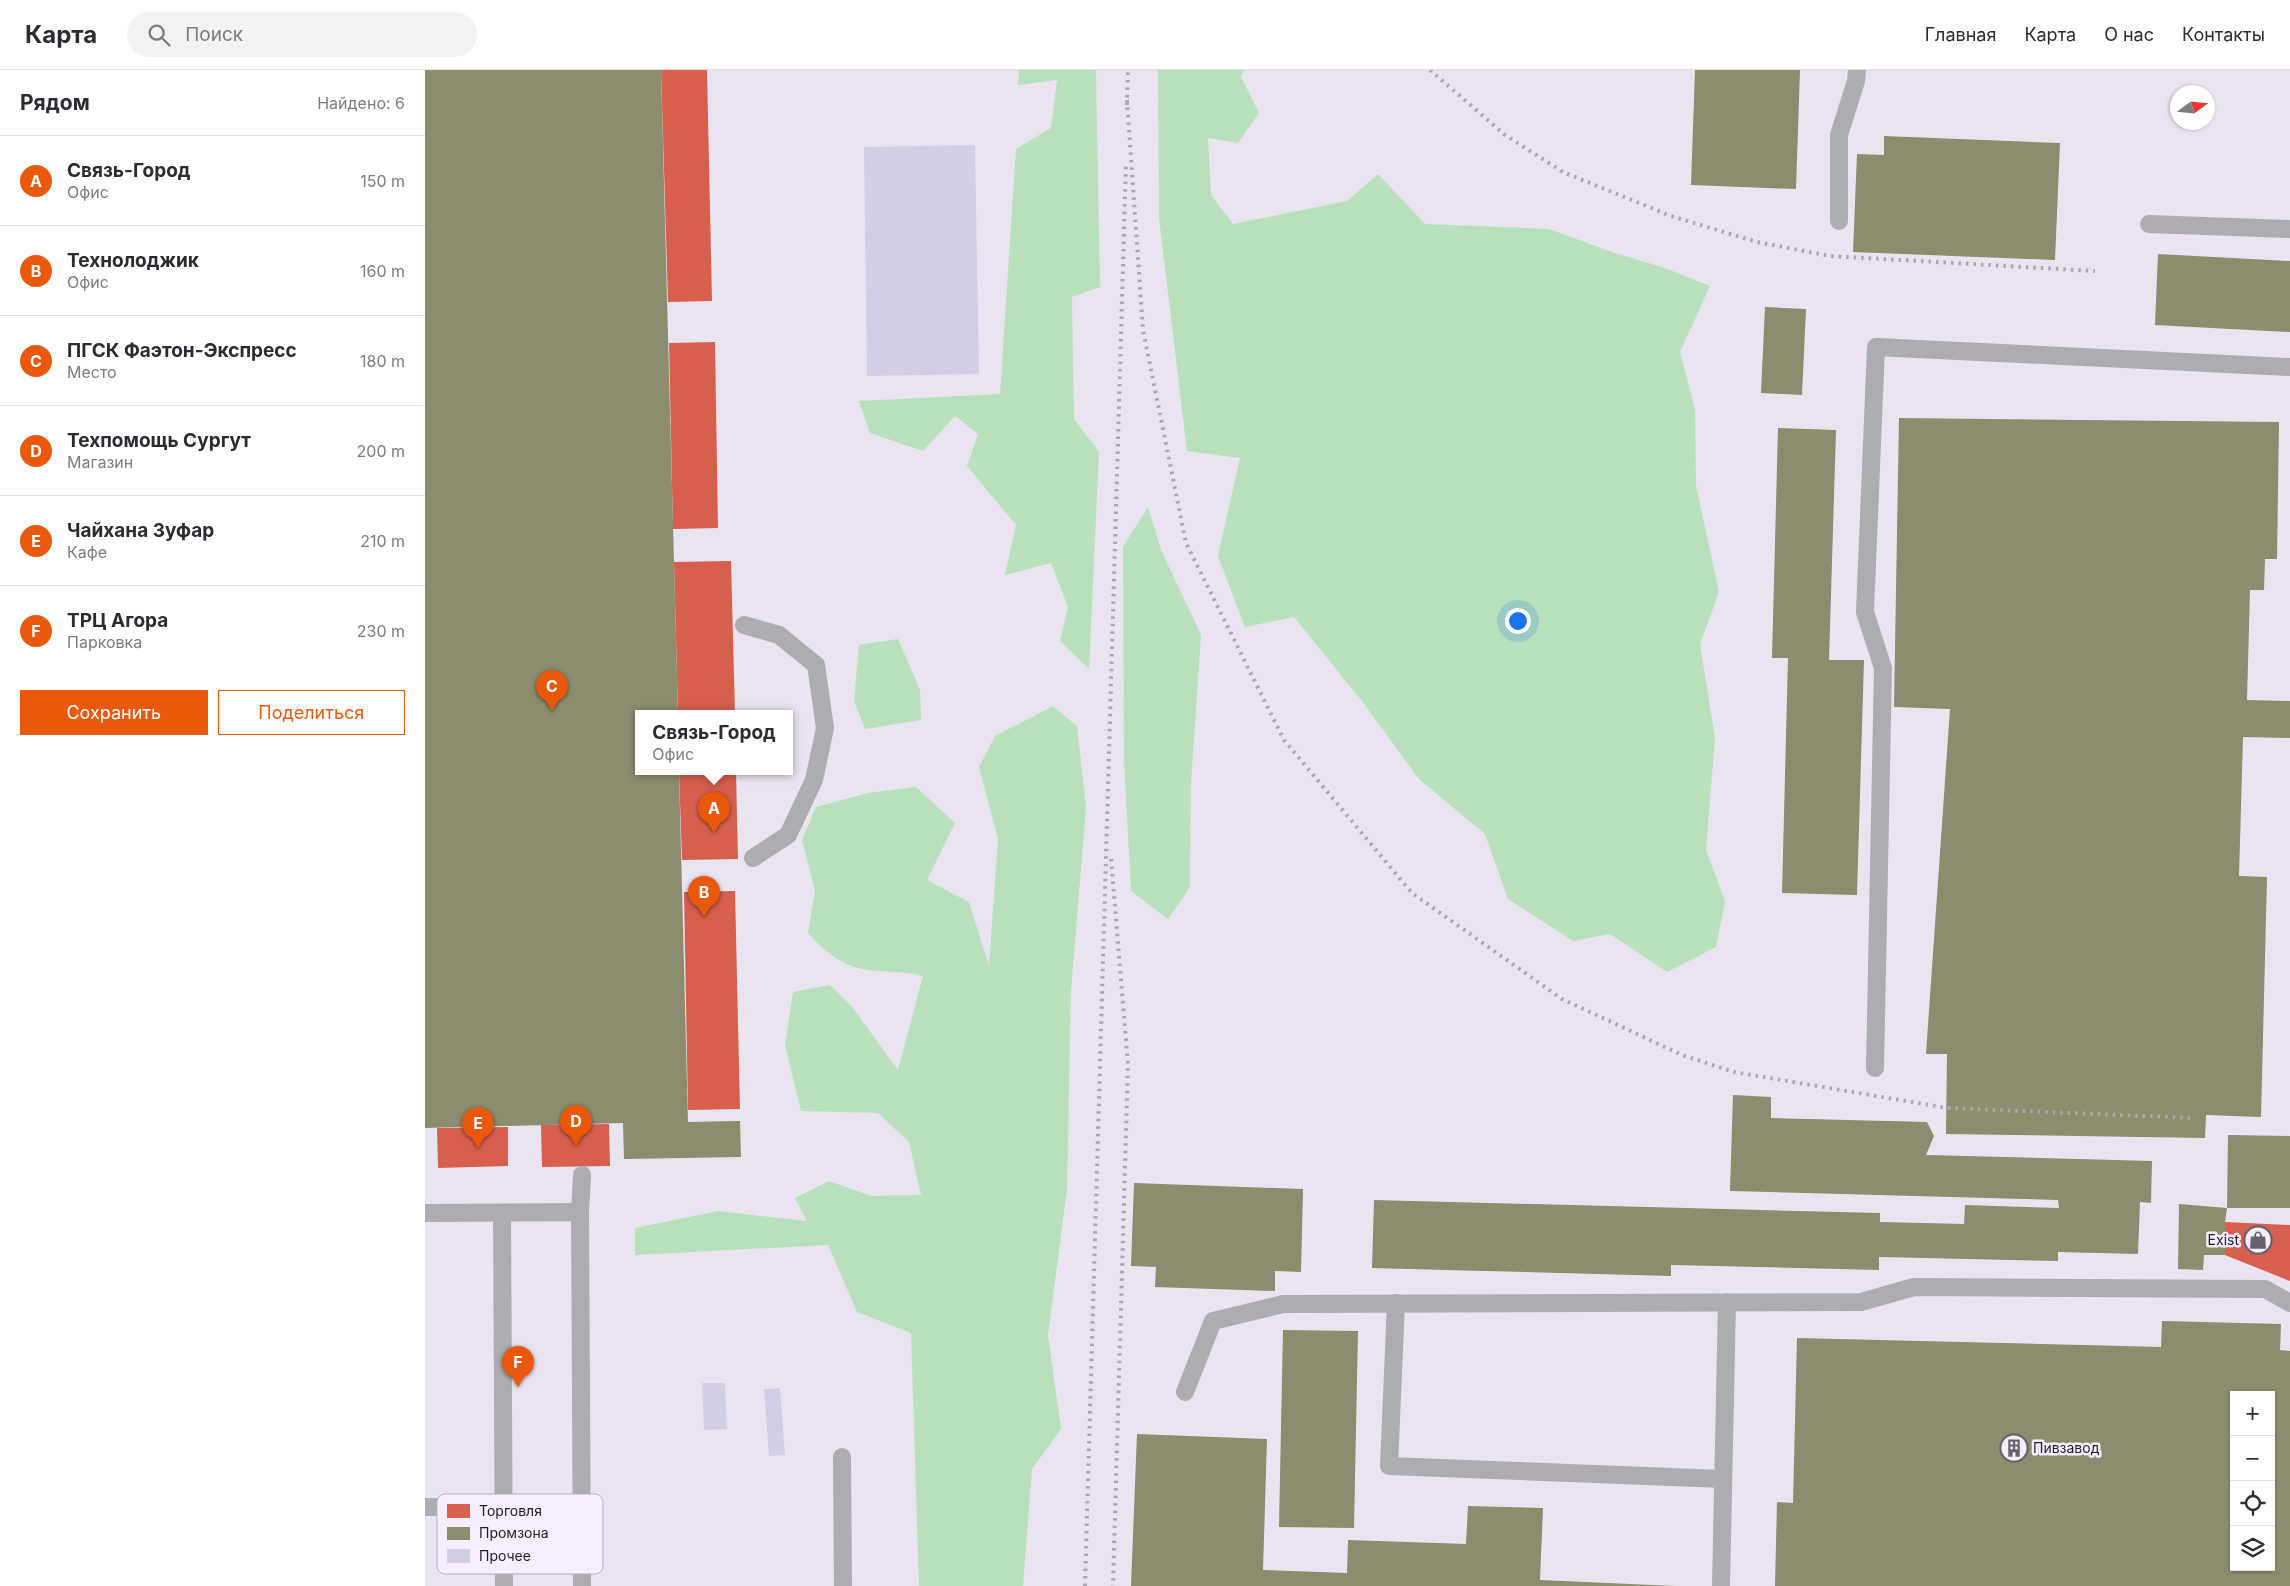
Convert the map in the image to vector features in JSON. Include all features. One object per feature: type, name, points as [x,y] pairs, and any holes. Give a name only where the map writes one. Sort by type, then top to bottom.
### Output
[{"type":"lane","points":[[1839,221],[1839,135],[1856,81],[1857,70]]},
{"type":"lane","points":[[2149,224],[2290,229]]},
{"type":"lane","points":[[1875,1068],[1883,668],[1865,612],[1877,347],[2290,367]]},
{"type":"lane","points":[[744,625],[779,635],[816,665],[825,728],[813,780],[788,835],[753,858]]},
{"type":"lane","points":[[582,1175],[580,1212],[582,1494]]},
{"type":"lane","points":[[425,1213],[580,1212]]},
{"type":"lane","points":[[502,1213],[504,1494]]},
{"type":"lane","points":[[1185,1392],[1213,1321],[1283,1304],[1861,1302],[1914,1287],[2265,1290],[2290,1303]]},
{"type":"lane","points":[[1721,1586],[1727,1302]]},
{"type":"lane","points":[[1396,1303],[1389,1466],[1723,1479]]},
{"type":"lane","points":[[842,1457],[843,1586]]},
{"type":"green space","points":[[1019,70],[1096,70],[1100,287],[1072,297],[1074,419],[1099,452],[1089,669],[1060,641],[1068,607],[1051,563],[1005,575],[1016,525],[967,466],[978,434],[955,416],[923,451],[870,433],[859,401],[1000,394],[1016,149],[1051,128],[1057,80],[1018,85]]},
{"type":"green space","points":[[1158,70],[1244,70],[1241,77],[1259,113],[1238,143],[1208,138],[1211,195],[1233,224],[1347,201],[1378,174],[1425,224],[1549,229],[1615,253],[1665,268],[1710,286],[1680,352],[1695,409],[1696,486],[1719,592],[1700,644],[1715,738],[1706,850],[1725,901],[1716,947],[1667,972],[1610,934],[1573,941],[1508,899],[1485,834],[1419,779],[1362,701],[1294,617],[1245,627],[1218,556],[1240,458],[1187,451],[1159,218]]},
{"type":"green space","points":[[1148,507],[1161,550],[1201,635],[1191,783],[1190,887],[1168,919],[1131,891],[1124,761],[1123,547]]},
{"type":"green space","points":[[898,639],[920,690],[921,720],[865,729],[854,701],[859,645]]},
{"type":"green space","points":[[1053,706],[1077,726],[1086,807],[1071,991],[1067,1189],[1048,1335],[1061,1429],[1032,1469],[1023,1586],[919,1586],[911,1333],[857,1312],[828,1245],[635,1255],[635,1228],[718,1211],[807,1221],[795,1198],[829,1181],[871,1196],[921,1195],[909,1142],[878,1113],[801,1111],[785,1045],[793,992],[830,985],[853,1008],[898,1070],[923,976],[854,967],[832,955],[808,933],[815,891],[802,840],[816,807],[868,793],[916,787],[955,823],[927,880],[969,902],[989,966],[998,839],[979,767],[995,736]]},
{"type":"building: Торговля","points":[[661,70],[707,70],[712,301],[668,302]]},
{"type":"building: Торговля","points":[[715,342],[718,528],[673,529],[669,343]]},
{"type":"building: Торговля","points":[[731,561],[735,710],[678,710],[674,562]]},
{"type":"building: Торговля","points":[[679,775],[736,775],[738,859],[682,860]]},
{"type":"building: Торговля","points":[[735,891],[740,1109],[688,1110],[684,892]]},
{"type":"building: Торговля","points":[[609,1124],[610,1166],[542,1167],[541,1125]]},
{"type":"building: Торговля","points":[[508,1127],[508,1166],[438,1168],[437,1128]]},
{"type":"building: Торговля","name":"Exist","points":[[2225,1222],[2290,1225],[2290,1281],[2225,1255]]},
{"type":"building: Промзона","points":[[425,70],[661,70],[678,710],[635,710],[635,775],[679,775],[688,1122],[740,1121],[741,1157],[624,1159],[623,1123],[425,1128]]},
{"type":"building: Промзона","points":[[1695,70],[1800,70],[1796,189],[1691,185]]},
{"type":"building: Промзона","points":[[1884,136],[2060,143],[2055,260],[1853,252],[1857,154],[1884,155]]},
{"type":"building: Промзона","points":[[2158,254],[2290,261],[2290,332],[2155,325]]},
{"type":"building: Промзона","points":[[1765,307],[1806,309],[1802,395],[1761,393]]},
{"type":"building: Промзона","points":[[1899,418],[2279,422],[2277,559],[2265,559],[2264,590],[2250,590],[2247,700],[2290,701],[2290,738],[2243,737],[2239,876],[2267,877],[2261,1117],[2206,1115],[2205,1138],[1946,1134],[1947,1054],[1926,1054],[1950,709],[1894,707]]},
{"type":"building: Промзона","points":[[1778,428],[1836,430],[1829,660],[1864,660],[1857,895],[1782,893],[1788,658],[1772,658]]},
{"type":"building: Промзона","points":[[1733,1095],[1771,1097],[1771,1118],[1927,1122],[1934,1136],[1926,1155],[2152,1161],[2151,1203],[2140,1202],[2138,1254],[2058,1252],[2058,1261],[1879,1257],[1879,1270],[1671,1265],[1671,1276],[1372,1268],[1374,1200],[1880,1213],[1880,1222],[1964,1224],[1965,1205],[2059,1208],[2058,1200],[1730,1191]]},
{"type":"building: Промзона","points":[[2228,1135],[2290,1136],[2290,1208],[2227,1208]]},
{"type":"building: Промзона","points":[[1134,1183],[1303,1189],[1301,1272],[1275,1271],[1275,1291],[1155,1287],[1156,1267],[1131,1266]]},
{"type":"building: Промзона","points":[[2179,1204],[2227,1208],[2225,1255],[2204,1255],[2203,1270],[2178,1269]]},
{"type":"building: Промзона","name":"Пивзавод","points":[[2162,1321],[2281,1324],[2280,1350],[2290,1351],[2290,1586],[1775,1586],[1777,1502],[1793,1503],[1797,1338],[2161,1347]]},
{"type":"building: Промзона","points":[[1283,1330],[1358,1331],[1354,1528],[1279,1527]]},
{"type":"building: Промзона","points":[[1137,1434],[1267,1439],[1263,1570],[1347,1573],[1348,1540],[1466,1544],[1468,1506],[1543,1508],[1540,1580],[1675,1586],[1131,1586]]},
{"type":"building: Прочее","points":[[975,145],[979,374],[867,376],[864,147]]},
{"type":"building: Прочее","points":[[702,1383],[725,1383],[727,1429],[704,1430]]},
{"type":"building: Прочее","points":[[780,1388],[785,1455],[769,1456],[764,1389]]},
{"type":"railway","points":[[1127,105],[1128,70]]},
{"type":"railway","points":[[1430,70],[1505,135],[1563,172],[1671,216],[1757,242],[1830,256],[2095,271]]},
{"type":"railway","points":[[1127,100],[1143,330],[1186,543],[1284,740],[1412,893],[1562,999],[1682,1055],[1734,1072],[1947,1108],[2194,1118]]},
{"type":"railway","points":[[1085,1586],[1126,162]]},
{"type":"railway","points":[[1111,859],[1128,1064],[1113,1586]]},
{"type":"place","name":"ПГСК Фаэтон-Экспресс","points":[[552,711]]},
{"type":"place","name":"Связь-Город","points":[[714,833]]},
{"type":"place","name":"Технолоджик","points":[[704,917]]},
{"type":"place","name":"Техпомощь Сургут","points":[[576,1146]]},
{"type":"place","name":"Чайхана Зуфар","points":[[478,1148]]},
{"type":"place","name":"Exist","points":[[2258,1240]]},
{"type":"place","name":"ТРЦ Агора","points":[[518,1387]]},
{"type":"place","name":"Пивзавод","points":[[2014,1448]]}]
